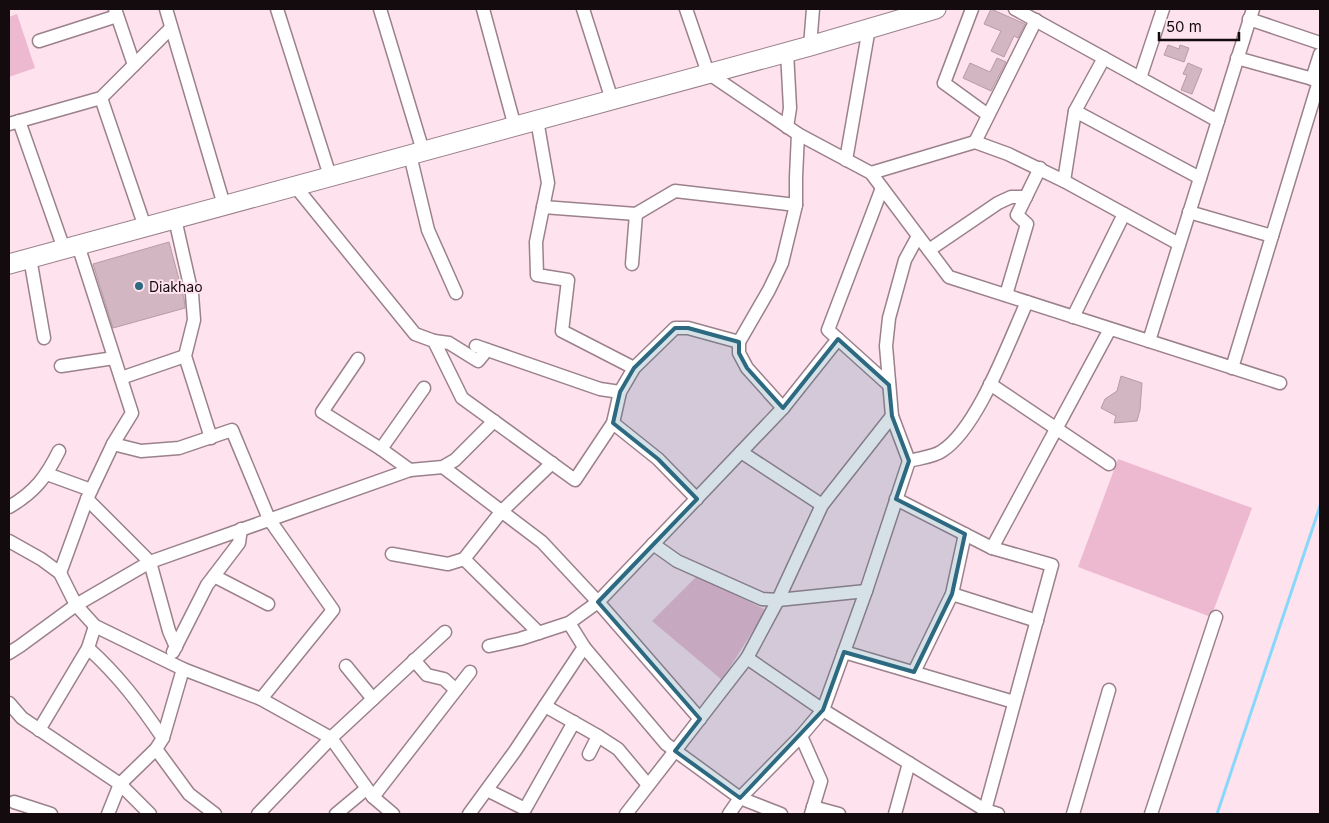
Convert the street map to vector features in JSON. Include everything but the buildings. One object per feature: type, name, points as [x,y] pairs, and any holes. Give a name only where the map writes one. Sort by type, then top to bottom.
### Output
[{"type":"main road","points":[[9,264],[810,46],[935,9]]},
{"type":"street","points":[[166,9],[224,205]]},
{"type":"street","points":[[277,9],[330,176]]},
{"type":"street","points":[[380,9],[416,153],[428,230],[456,293]]},
{"type":"street","points":[[483,9],[515,127]]},
{"type":"street","points":[[583,9],[612,100]]},
{"type":"street","points":[[686,9],[708,73],[798,134],[871,173],[949,277],[1280,383]]},
{"type":"street","points":[[810,46],[813,9]]},
{"type":"street","points":[[972,9],[944,83],[988,115]]},
{"type":"street","points":[[1015,9],[1218,121]]},
{"type":"street","points":[[1140,78],[1163,9]]},
{"type":"street","points":[[39,41],[116,13],[134,65]]},
{"type":"street","points":[[1149,341],[1251,14],[1320,43]]},
{"type":"street","points":[[975,142],[1036,20]]},
{"type":"street","points":[[60,574],[89,495],[113,444],[132,413],[114,358],[71,247],[14,123],[101,98],[171,28]]},
{"type":"street","points":[[846,160],[869,28]]},
{"type":"street","points":[[787,52],[790,108],[787,126]]},
{"type":"street","points":[[1232,368],[1317,80],[1320,54]]},
{"type":"street","points":[[1064,182],[1075,111],[1104,58]]},
{"type":"street","points":[[1237,58],[1317,80]]},
{"type":"street","points":[[101,98],[145,227]]},
{"type":"street","points":[[1075,111],[1200,178]]},
{"type":"street","points":[[537,120],[548,184],[536,242],[537,276],[568,280],[562,331],[634,368]]},
{"type":"street","points":[[783,408],[747,368],[739,353],[739,342],[782,263],[796,205],[798,134]]},
{"type":"street","points":[[871,173],[975,142],[1040,168],[1180,244]]},
{"type":"street","points":[[1006,295],[1027,224],[1017,215],[1040,168]]},
{"type":"street","points":[[295,186],[415,334],[434,341],[449,343],[478,361],[482,348],[600,389],[620,392]]},
{"type":"street","points":[[882,188],[828,330],[889,385]]},
{"type":"street","points":[[543,208],[636,214],[675,191],[796,205]]},
{"type":"street","points":[[929,250],[998,203],[1011,197],[1026,197]]},
{"type":"street","points":[[1189,212],[1272,236]]},
{"type":"street","points":[[632,264],[636,214]]},
{"type":"street","points":[[1073,317],[1124,214]]},
{"type":"street","points":[[175,219],[192,294],[194,320],[185,356],[211,438]]},
{"type":"street","points":[[729,814],[740,798],[801,736],[823,710],[866,591],[909,461],[892,416],[886,346],[889,318],[905,260],[918,236]]},
{"type":"street","points":[[30,258],[44,338]]},
{"type":"street","points":[[909,461],[942,452],[959,436],[973,416],[990,384],[1027,302]]},
{"type":"street","points":[[434,341],[462,398],[575,480],[613,423],[620,392],[634,368],[675,328],[688,328],[739,342]]},
{"type":"street","points":[[992,548],[1110,329]]},
{"type":"street","points":[[489,646],[569,623],[598,602],[783,408],[838,339]]},
{"type":"street","points":[[120,378],[185,356]]},
{"type":"street","points":[[61,366],[114,358]]},
{"type":"street","points":[[358,359],[322,412],[381,449],[410,470]]},
{"type":"street","points":[[990,384],[1109,464]]},
{"type":"street","points":[[381,449],[424,388]]},
{"type":"street","points":[[626,814],[747,658],[778,600],[822,505],[892,416]]},
{"type":"street","points":[[9,652],[76,605],[150,562],[410,470],[444,467],[455,460],[494,421]]},
{"type":"street","points":[[613,423],[658,458],[696,499]]},
{"type":"street","points":[[113,444],[141,451],[179,448],[232,430],[269,519],[334,610],[261,699]]},
{"type":"street","points":[[9,507],[24,499],[48,474],[59,451]]},
{"type":"street","points":[[741,452],[822,505]]},
{"type":"street","points":[[392,554],[448,564],[464,559],[501,512],[552,463]]},
{"type":"street","points":[[444,467],[542,542],[598,602],[700,719]]},
{"type":"street","points":[[48,474],[89,495],[150,562],[169,631],[176,647]]},
{"type":"street","points":[[896,499],[992,548],[1052,565],[985,812]]},
{"type":"street","points":[[168,662],[207,585],[239,544],[241,529]]},
{"type":"street","points":[[914,672],[952,594],[965,534]]},
{"type":"street","points":[[9,541],[41,559],[60,574],[76,605],[95,626],[183,669],[261,699],[331,738],[370,793],[393,814]]},
{"type":"street","points":[[653,544],[677,561],[762,599],[778,600],[866,591]]},
{"type":"street","points":[[464,559],[539,633]]},
{"type":"street","points":[[214,576],[268,604]]},
{"type":"street","points":[[952,594],[1037,621]]},
{"type":"street","points":[[1151,814],[1216,617]]},
{"type":"street","points":[[569,623],[584,647],[666,744],[740,798],[781,814]]},
{"type":"street","points":[[40,730],[88,648],[95,626]]},
{"type":"street","points":[[258,814],[331,738],[445,632]]},
{"type":"street","points":[[468,814],[515,751],[584,647]]},
{"type":"street","points":[[88,648],[106,664],[136,699],[163,738]]},
{"type":"street","points":[[844,652],[1014,702]]},
{"type":"street","points":[[747,658],[823,710],[985,812],[998,814]]},
{"type":"street","points":[[414,660],[427,675],[444,679],[456,690]]},
{"type":"street","points":[[346,666],[373,699]]},
{"type":"street","points":[[108,814],[120,784],[156,749],[163,738],[183,669]]},
{"type":"street","points":[[336,814],[370,793],[470,672]]},
{"type":"street","points":[[1073,814],[1109,690]]},
{"type":"street","points":[[9,703],[22,718],[120,784],[150,814]]},
{"type":"street","points":[[546,706],[618,749],[648,786]]},
{"type":"street","points":[[487,790],[525,809],[574,722]]},
{"type":"street","points":[[589,754],[598,736]]},
{"type":"street","points":[[801,736],[821,782],[812,810],[839,814]]},
{"type":"street","points":[[156,749],[189,794],[215,814]]},
{"type":"street","points":[[895,814],[909,763]]},
{"type":"street","points":[[14,802],[52,814]]},
{"type":"highlighted area","points":[[675,328],[688,328],[739,342],[739,353],[747,368],[783,408],[838,339],[889,385],[892,416],[909,461],[896,499],[965,534],[952,594],[914,672],[844,652],[823,710],[740,798],[675,751],[700,719],[598,602],[697,499],[658,459],[613,423],[620,392],[634,368]]},
{"type":"shaded area","points":[[17,14],[35,68],[9,77],[9,17]]},
{"type":"shaded area","points":[[1118,459],[1252,508],[1211,617],[1078,567]]},
{"type":"shaded area","points":[[697,576],[766,610],[722,680],[652,621]]},
{"type":"waterway","points":[[1217,814],[1320,506]]},
{"type":"place","name":"Diakhao","points":[[139,286]]}]
